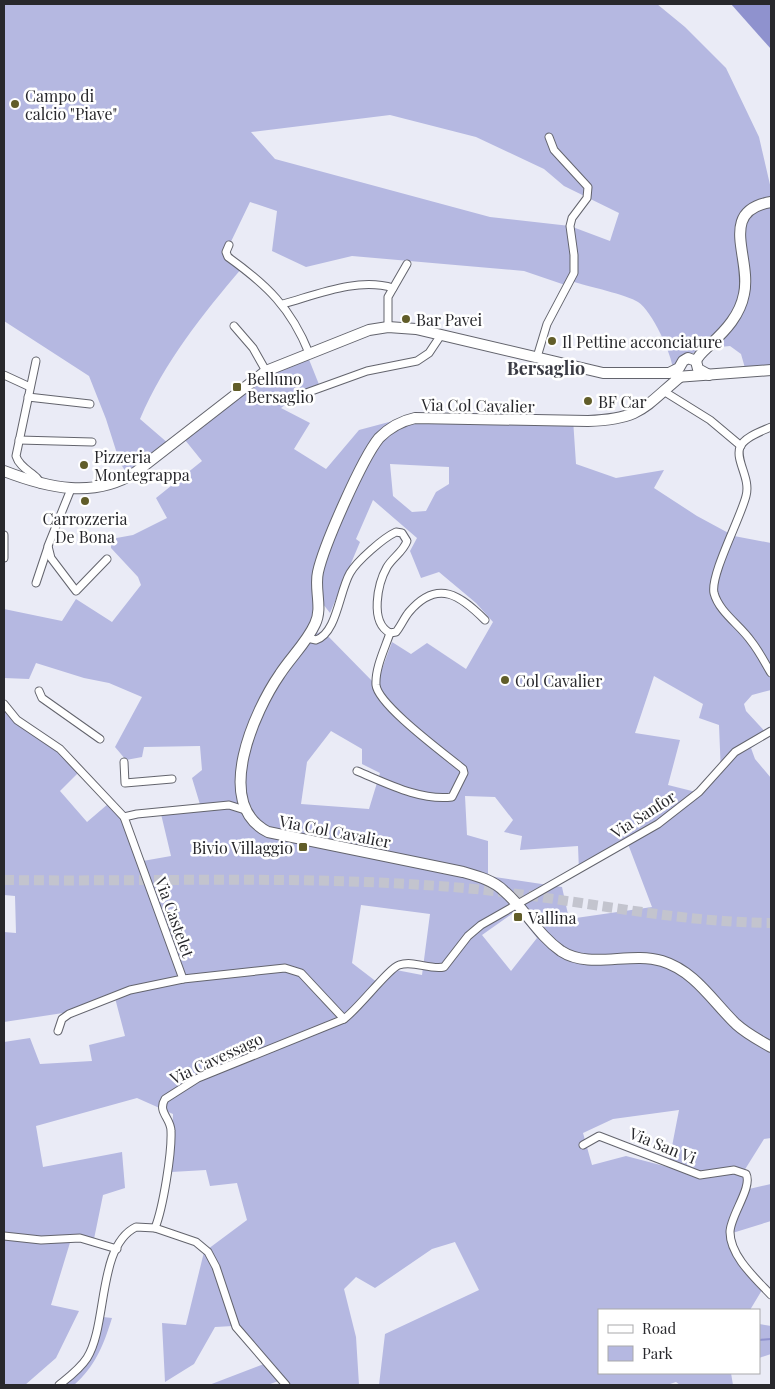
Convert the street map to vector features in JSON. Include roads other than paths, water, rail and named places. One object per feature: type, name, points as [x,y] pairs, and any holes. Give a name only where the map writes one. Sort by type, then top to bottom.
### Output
[{"type":"main road","name":"Via Col Cavalier","points":[[768,202],[747,212],[740,227],[747,269],[746,287],[740,308],[731,323],[666,390],[637,413],[605,421],[415,418],[403,421],[387,431],[368,456],[320,564],[317,579],[318,615],[307,638],[272,687],[252,733],[240,775],[246,810],[258,826],[273,834],[474,875],[503,890],[548,941],[570,956],[589,959],[653,958],[680,969],[695,981],[738,1025],[771,1047]]},
{"type":"main road","points":[[4,471],[40,484],[71,489],[98,488],[131,475],[266,371],[369,330],[388,327],[416,329],[603,373],[685,369],[709,374],[771,370]]},
{"type":"street","points":[[537,357],[547,324],[574,273],[574,255],[570,226],[572,218],[587,198],[588,187],[554,150],[549,137]]},
{"type":"street","points":[[229,245],[226,252],[228,257],[270,290],[282,304],[294,321],[309,354]]},
{"type":"street","points":[[388,327],[387,304],[393,288],[407,264]]},
{"type":"street","points":[[282,304],[350,287],[376,284],[393,288]]},
{"type":"street","points":[[234,326],[253,348],[266,371]]},
{"type":"street","points":[[295,397],[367,370],[417,361],[429,353],[441,335]]},
{"type":"street","points":[[36,361],[16,453],[18,461],[39,480],[40,484]]},
{"type":"street","points":[[4,375],[30,387]]},
{"type":"street","points":[[666,390],[710,420],[741,446]]},
{"type":"street","points":[[28,397],[90,404]]},
{"type":"street","points":[[771,426],[746,440],[741,446],[740,456],[747,479],[747,493],[718,571],[714,591],[719,602],[751,640],[771,673]]},
{"type":"street","points":[[19,440],[92,442]]},
{"type":"street","points":[[36,583],[48,546],[71,489]]},
{"type":"street","points":[[307,638],[316,640],[327,633],[350,573],[390,536],[399,532],[406,538],[406,544],[386,570],[378,601],[380,620],[384,630],[390,633]]},
{"type":"street","points":[[4,535],[4,558]]},
{"type":"street","points":[[48,546],[51,558],[76,591],[107,559]]},
{"type":"street","points":[[358,771],[415,793],[445,798],[452,797],[464,773],[463,769],[393,710],[380,695],[376,687],[376,677],[390,633],[397,630],[410,611],[421,602],[442,594],[453,594],[462,599],[485,620]]},
{"type":"street","points":[[39,692],[42,698],[100,739]]},
{"type":"street","name":"Via Castelet","points":[[4,704],[17,720],[60,749],[124,817],[183,979],[130,990],[69,1014],[62,1019],[58,1031]]},
{"type":"street","name":"Via Sanfor","points":[[518,905],[658,824],[699,792],[735,752],[771,731]]},
{"type":"street","points":[[124,762],[126,783],[172,779]]},
{"type":"street","points":[[124,817],[137,814],[229,805],[246,810]]},
{"type":"street","name":"Via Cavessago","points":[[155,1228],[161,1207],[171,1133],[162,1110],[162,1103],[168,1095],[198,1078],[344,1019],[354,1012],[389,970],[398,965],[412,963],[436,968],[444,967],[474,930],[518,905]]},
{"type":"street","points":[[183,979],[285,968],[302,973],[344,1019]]},
{"type":"street","name":"Via San Vi","points":[[583,1145],[599,1136],[700,1175],[734,1170],[746,1174],[748,1184],[730,1231],[732,1246],[738,1256],[771,1295]]},
{"type":"street","points":[[59,1385],[77,1370],[87,1358],[93,1345],[99,1321],[103,1290],[116,1249],[130,1230],[136,1228],[155,1228],[196,1242],[208,1252],[216,1267],[236,1327],[286,1385]]},
{"type":"street","points":[[4,1236],[41,1240],[80,1238],[116,1249]]},
{"type":"waterway","points":[[760,1340],[771,1339]]},
{"type":"tunnel","points":[[4,880],[284,880],[396,883],[492,891],[691,918],[771,923]]},
{"type":"place","name":"Campo di calcio \"Piave\"","points":[[15,104]]},
{"type":"place","name":"Bar Pavei","points":[[406,319]]},
{"type":"place","name":"Il Pettine acconciature","points":[[552,341]]},
{"type":"place","name":"Belluno Bersaglio","points":[[237,387]]},
{"type":"place","name":"BF Car","points":[[588,401]]},
{"type":"place","name":"Pizzeria Montegrappa","points":[[84,465]]},
{"type":"place","name":"Carrozzeria De Bona","points":[[85,501]]},
{"type":"place","name":"Col Cavalier","points":[[505,680]]},
{"type":"place","name":"Bivio Villaggio","points":[[303,847]]},
{"type":"place","name":"Vallina","points":[[518,917]]},
{"type":"district","name":"Bersaglio","points":[[546,368]]}]
